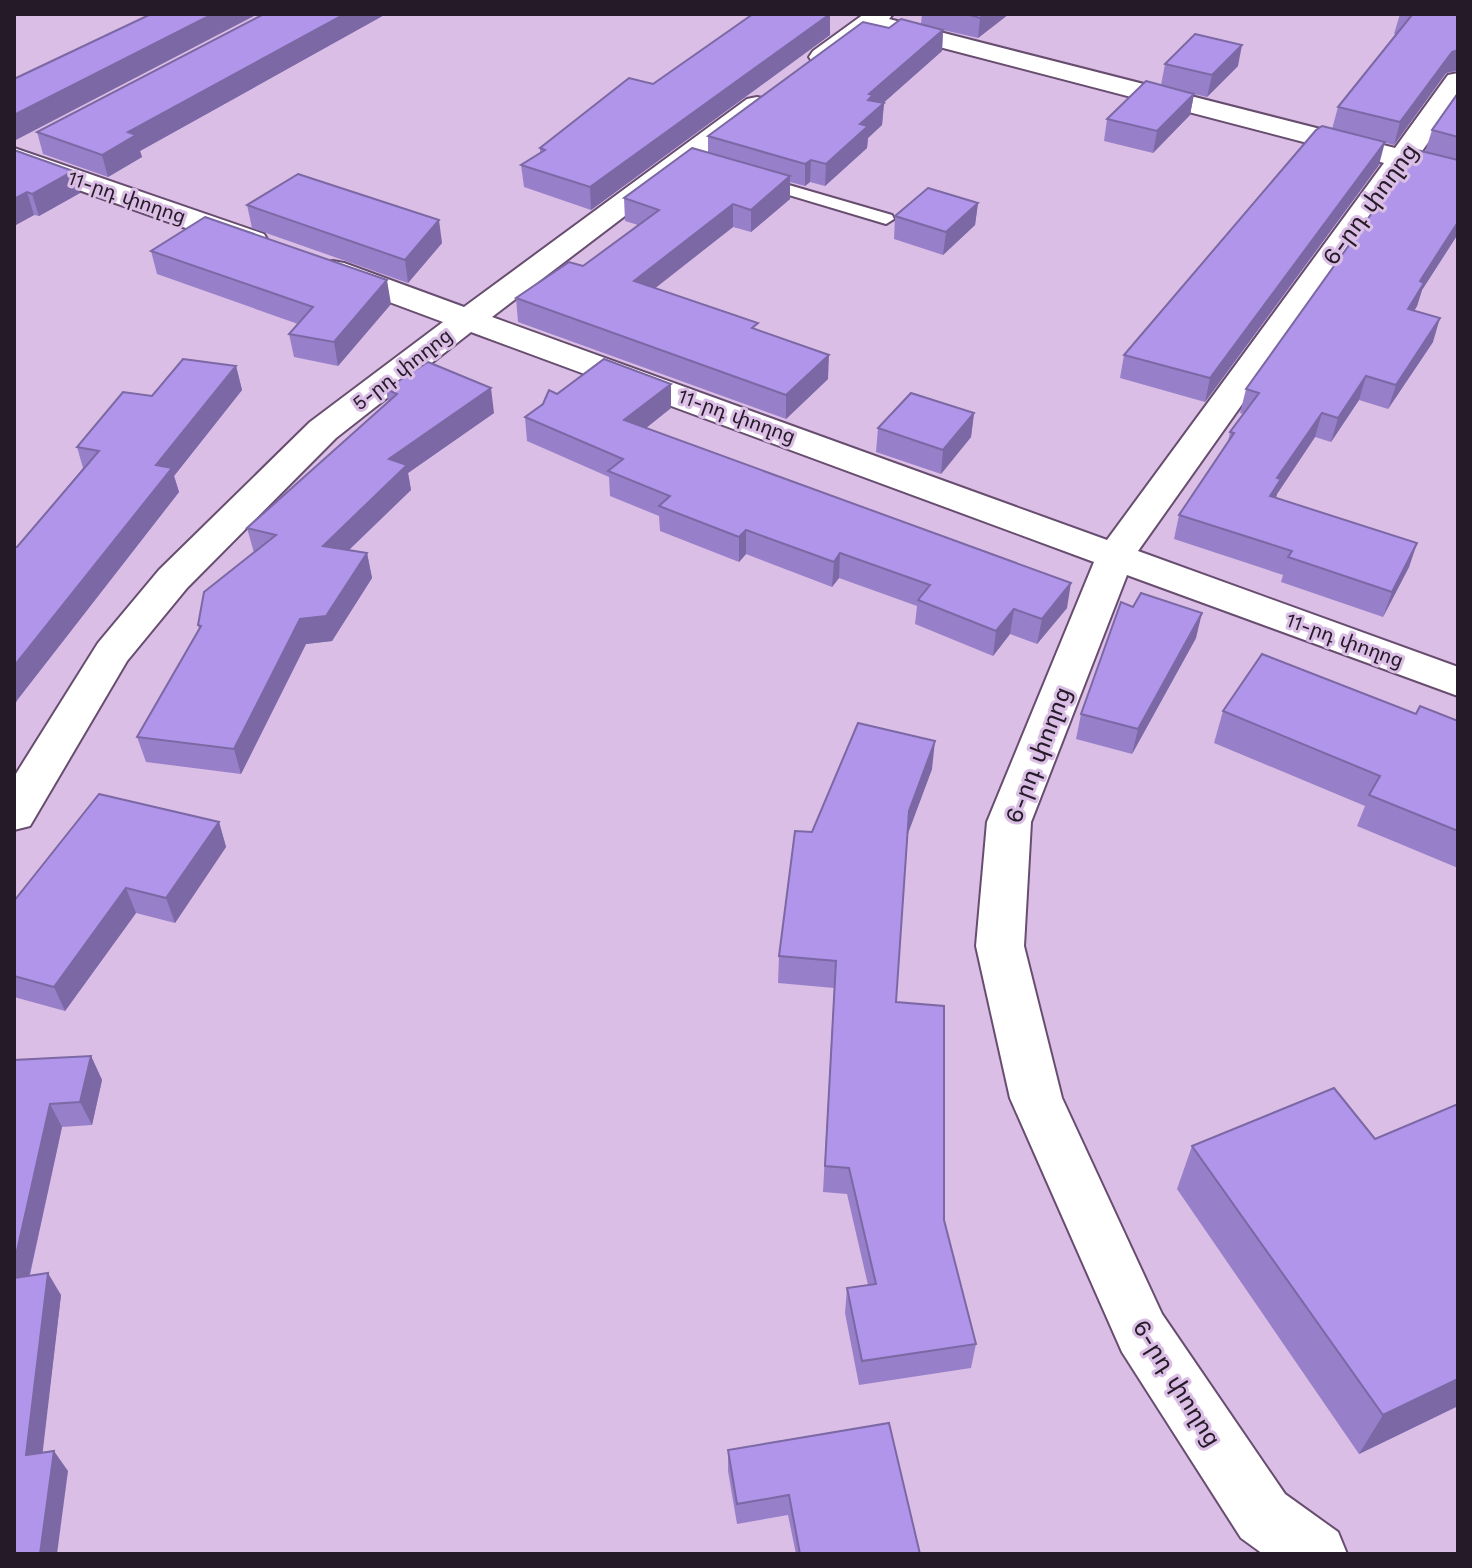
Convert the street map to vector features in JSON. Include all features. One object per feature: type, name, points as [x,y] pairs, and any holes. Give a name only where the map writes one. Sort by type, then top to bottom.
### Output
[{"type":"street","points":[[838,14],[875,18],[1458,173]]},
{"type":"street","name":"5-րդ փողոց","points":[[14,814],[112,653],[173,579],[323,430],[469,318],[690,162],[789,81],[875,18]]},
{"type":"street","name":"6-րդ փողոց","points":[[1316,1554],[1263,1516],[1142,1333],[1036,1098],[1000,946],[1009,822],[1116,555],[1458,81]]},
{"type":"street","points":[[14,156],[42,140]]},
{"type":"street","name":"11-րդ փողոց","points":[[14,156],[278,250]]},
{"type":"street","name":"11-րդ փողոց","points":[[307,261],[1458,682]]},
{"type":"lane","points":[[741,176],[886,219]]},
{"type":"building","points":[[151,14],[213,14],[14,115],[14,79]]},
{"type":"building","points":[[264,14],[345,14],[128,132],[136,135],[102,155],[37,132]]},
{"type":"building","points":[[753,14],[830,14],[590,187],[521,165],[545,150],[540,148],[629,78],[653,84]]},
{"type":"building","points":[[1406,14],[1458,14],[1458,50],[1452,52],[1400,122],[1338,107],[1412,15]]},
{"type":"building","points":[[901,19],[943,30],[869,94],[873,95],[868,100],[884,103],[860,124],[868,126],[826,164],[811,160],[805,164],[708,136],[863,22],[889,28]]},
{"type":"building","points":[[1195,34],[1242,45],[1212,75],[1165,64]]},
{"type":"building","points":[[1146,81],[1194,94],[1157,131],[1107,119]]},
{"type":"building","points":[[1458,93],[1458,137],[1432,130]]},
{"type":"building","points":[[1322,126],[1385,142],[1210,378],[1124,355],[1316,130]]},
{"type":"building","points":[[692,148],[790,176],[751,210],[733,204],[634,281],[758,323],[752,328],[829,355],[786,395],[516,298],[569,262],[583,266],[659,210],[624,198]]},
{"type":"building","points":[[14,150],[73,171],[32,194],[27,192],[14,199]]},
{"type":"building","points":[[1417,150],[1458,160],[1458,222],[1420,281],[1424,283],[1408,309],[1440,318],[1396,385],[1366,376],[1338,418],[1322,413],[1277,478],[1281,479],[1270,496],[1417,543],[1392,592],[1288,557],[1292,551],[1179,515],[1234,433],[1230,432],[1259,393],[1246,389]]},
{"type":"building","points":[[298,174],[439,220],[405,260],[247,205]]},
{"type":"building","points":[[928,188],[978,203],[946,232],[895,216]]},
{"type":"building","points":[[205,217],[387,280],[334,342],[289,334],[313,307],[151,251]]},
{"type":"building","points":[[183,359],[236,366],[156,465],[172,468],[14,666],[14,547],[99,451],[77,447],[123,392],[152,396]]},
{"type":"building","points":[[604,359],[671,384],[624,420],[1071,583],[1042,619],[1014,609],[996,631],[918,600],[930,585],[840,553],[834,562],[746,530],[739,537],[659,506],[670,496],[608,471],[623,459],[525,417],[543,404],[549,390],[557,394]]},
{"type":"building","points":[[428,362],[491,388],[389,459],[407,465],[323,546],[367,553],[326,616],[300,619],[234,749],[137,737],[201,626],[198,625],[204,592],[276,535],[247,528],[397,394],[386,389]]},
{"type":"building","points":[[911,393],[974,413],[943,450],[878,428]]},
{"type":"building","points":[[1141,593],[1202,613],[1138,729],[1081,714],[1121,602],[1133,607]]},
{"type":"building","points":[[1262,654],[1416,714],[1420,706],[1458,721],[1458,831],[1369,795],[1380,776],[1223,711]]},
{"type":"building","points":[[858,723],[935,741],[909,811],[896,1002],[944,1006],[944,1220],[976,1344],[862,1361],[847,1288],[876,1284],[849,1168],[825,1166],[836,961],[779,956],[795,831],[812,832]]},
{"type":"building","points":[[99,794],[219,822],[166,898],[126,888],[54,987],[14,976],[14,901]]},
{"type":"building","points":[[91,1056],[80,1102],[50,1104],[14,1264],[14,1060]]},
{"type":"building","points":[[1334,1088],[1375,1139],[1458,1104],[1458,1379],[1383,1415],[1192,1146]]},
{"type":"building","points":[[48,1273],[26,1455],[54,1451],[40,1554],[14,1554],[14,1278]]},
{"type":"building","points":[[889,1423],[920,1554],[800,1554],[789,1495],[737,1504],[728,1450]]}]
